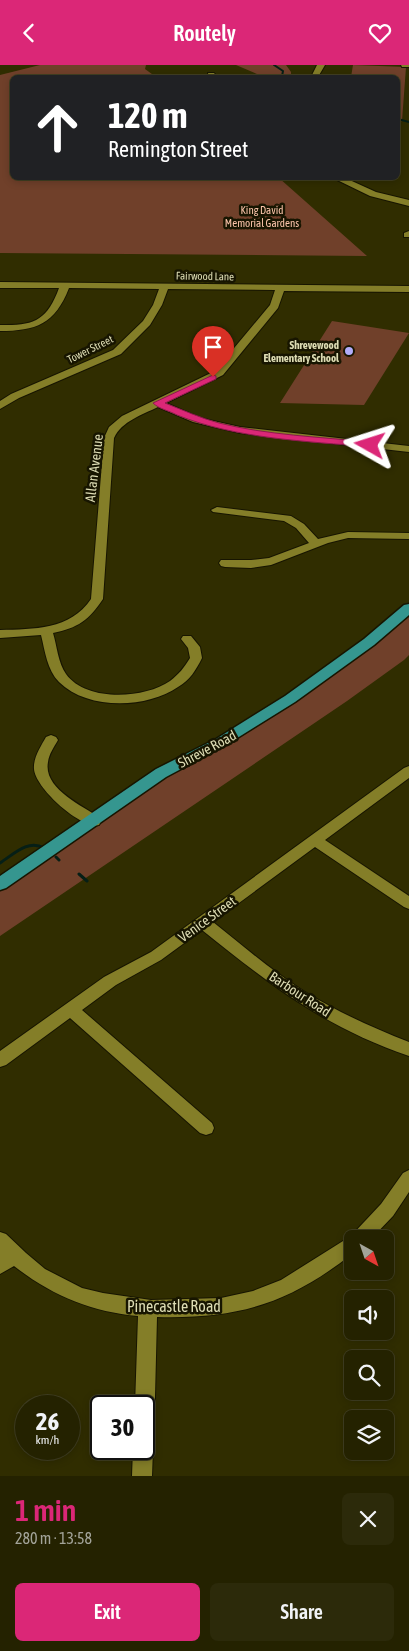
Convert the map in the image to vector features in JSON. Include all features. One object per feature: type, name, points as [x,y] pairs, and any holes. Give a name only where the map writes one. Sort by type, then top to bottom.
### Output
[{"type":"main road","name":"Shreve Road","points":[[0,884],[161,773],[221,743],[290,699],[369,641],[409,608]]},
{"type":"street","points":[[341,180],[367,192],[409,203]]},
{"type":"street","name":"Fairwood Lane","points":[[0,285],[409,289]]},
{"type":"street","points":[[0,328],[25,328],[39,322],[58,302],[65,285]]},
{"type":"street","name":"Tower Street","points":[[1,404],[117,351],[128,342],[156,308],[162,298],[164,287]]},
{"type":"street","name":"Allan Avenue","points":[[0,634],[46,631],[74,622],[90,610],[96,602],[109,437],[113,429],[122,421],[213,377],[223,370],[275,306],[280,288]]},
{"type":"street","points":[[158,403],[206,423],[240,430],[409,449]]},
{"type":"street","points":[[217,510],[287,519],[300,526],[316,544]]},
{"type":"street","points":[[225,563],[271,561],[337,537],[354,535],[409,536]]},
{"type":"street","points":[[46,631],[58,672],[62,678],[83,693],[113,699],[127,699],[153,694],[180,680],[188,672],[196,658],[194,647],[187,639]]},
{"type":"street","points":[[51,740],[41,762],[41,776],[53,792],[94,821]]},
{"type":"street","name":"Venice Street","points":[[0,1060],[110,981],[156,956],[409,771]]},
{"type":"street","points":[[315,840],[409,903]]},
{"type":"street","name":"Barbour Road","points":[[202,922],[286,987],[311,1003],[364,1031],[409,1049]]},
{"type":"street","points":[[70,1009],[206,1128]]},
{"type":"street","points":[[368,1230],[387,1210],[409,1178]]},
{"type":"street","name":"Pinecastle Road","points":[[0,1240],[7,1260],[67,1291],[115,1306],[148,1309],[226,1307],[247,1302],[265,1296],[307,1276],[344,1250]]},
{"type":"street","points":[[145,1395],[148,1309]]},
{"type":"street","points":[[142,1476],[143,1460]]},
{"type":"green space","name":"King David Memorial Gardens","points":[[40,65],[146,65],[145,69],[153,75],[10,75],[10,180],[281,180],[367,256],[0,253],[0,75]]},
{"type":"green space","points":[[236,65],[286,65],[291,72],[291,75],[259,75]]},
{"type":"green space","points":[[353,65],[406,67],[402,121],[400,122],[400,75],[351,75]]},
{"type":"green space","points":[[332,321],[409,333],[364,405],[280,403]]},
{"type":"green space","points":[[409,614],[409,655],[404,660],[347,701],[0,936],[0,890],[148,786],[222,745]]},
{"type":"waterway","points":[[274,65],[283,71],[282,75]]},
{"type":"waterway","points":[[400,120],[409,122]]},
{"type":"waterway","points":[[0,863],[27,846],[32,845],[44,848]]},
{"type":"waterway","points":[[56,857],[59,860]]},
{"type":"waterway","points":[[79,874],[87,881]]},
{"type":"place","name":"Shrevewood Elementary School","points":[[349,351]]},
{"type":"route","points":[[213,377],[158,403],[206,423],[240,430],[370,445]]}]
